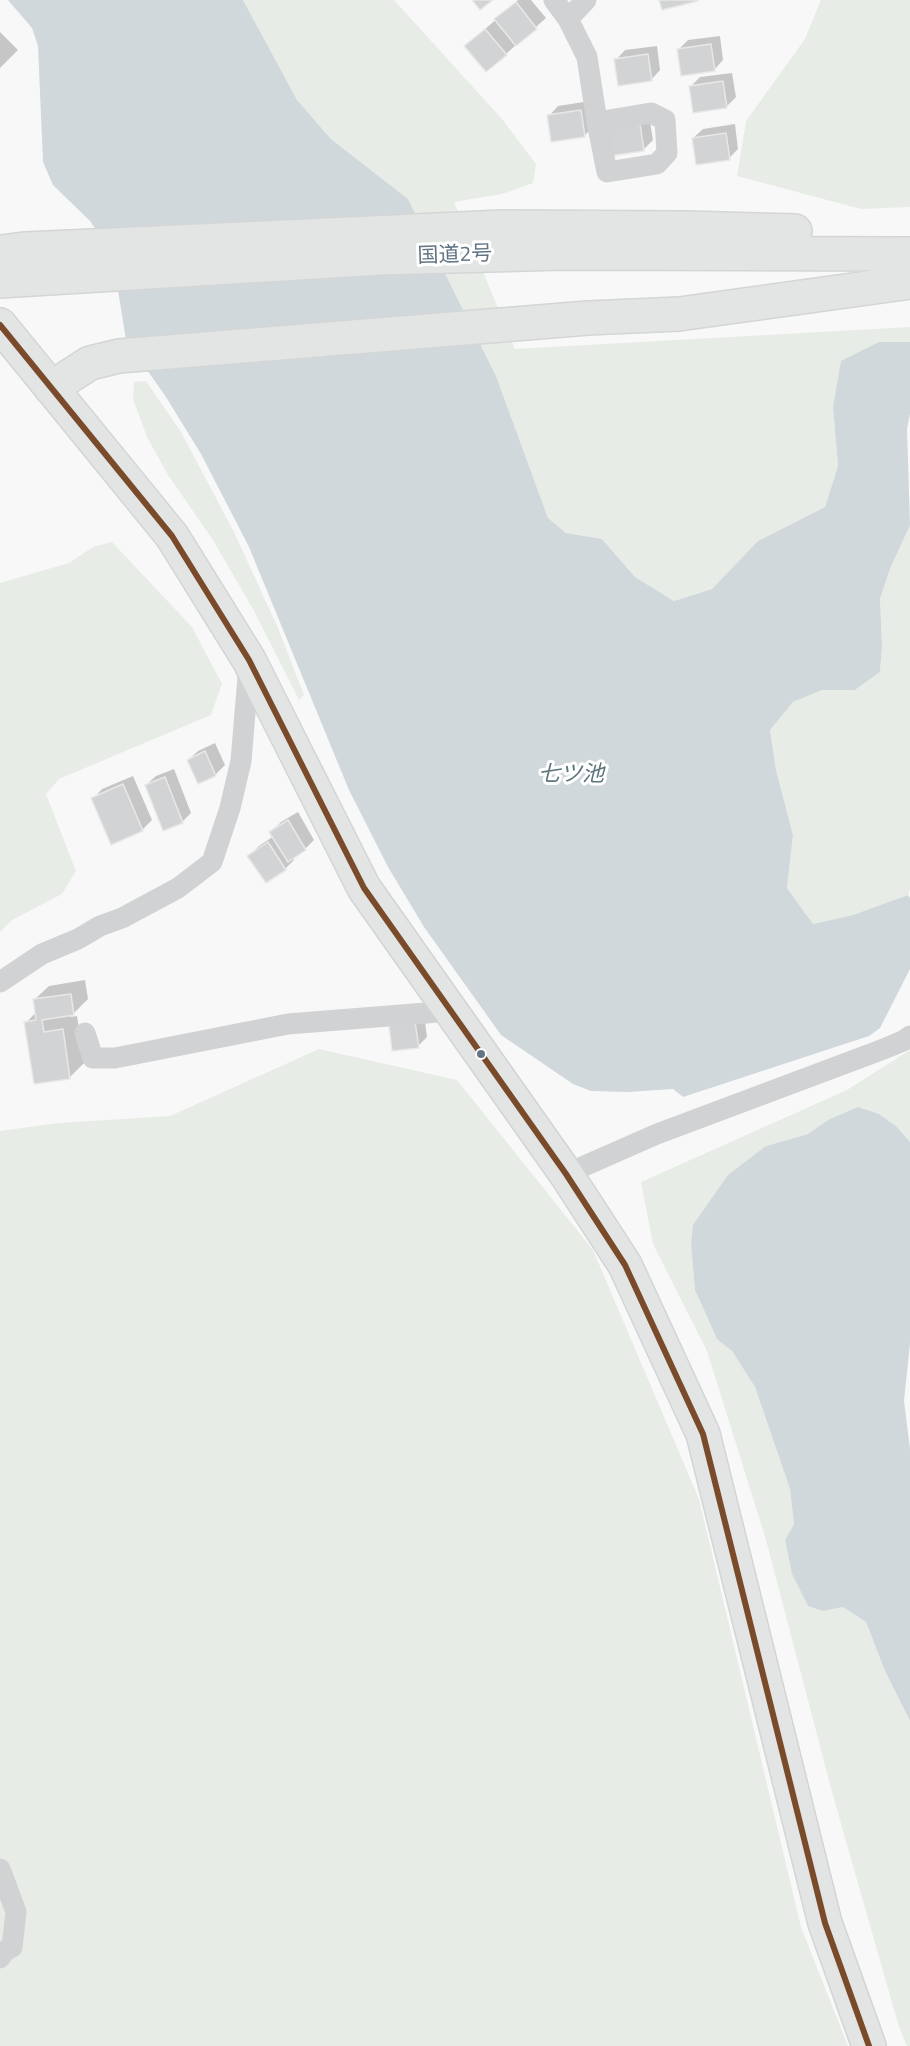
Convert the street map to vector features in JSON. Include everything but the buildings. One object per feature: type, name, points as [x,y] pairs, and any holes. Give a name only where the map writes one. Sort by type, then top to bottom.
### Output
[{"type":"main road","points":[[13,250],[502,227],[687,228],[910,234]]},
{"type":"main road","name":"国道2号","points":[[0,281],[380,258],[562,253],[910,254]]},
{"type":"main road","points":[[51,388],[90,363],[119,356],[588,318],[679,314],[910,282]]},
{"type":"main road","points":[[0,325],[172,536],[249,660],[364,888],[566,1174],[625,1265],[704,1434],[825,1923],[869,2046]]},
{"type":"street","points":[[554,0],[568,19],[586,57],[597,122]]},
{"type":"street","points":[[568,19],[586,0]]},
{"type":"street","points":[[0,982],[42,954],[122,918],[178,888],[212,862],[230,808],[241,761],[249,660]]},
{"type":"street","points":[[85,1033],[93,1058],[116,1058],[288,1024],[451,1011]]},
{"type":"street","points":[[566,1174],[657,1134],[903,1041],[910,1036]]},
{"type":"street","points":[[0,1869],[16,1912],[12,1947],[0,1958]]},
{"type":"shaded area","points":[[243,0],[394,0],[502,119],[536,164],[533,183],[502,194],[454,202],[515,349],[910,327],[910,342],[879,342],[833,407],[838,466],[825,507],[758,541],[712,589],[674,601],[635,577],[602,539],[566,533],[548,518],[496,376],[408,199],[331,139],[297,100]]},
{"type":"shaded area","points":[[821,0],[910,0],[910,207],[861,209],[737,176],[746,121],[805,39]]},
{"type":"shaded area","points":[[146,381],[181,432],[234,532],[278,628],[304,695],[299,700],[254,611],[213,540],[168,475],[147,437],[133,399],[134,382]]},
{"type":"shaded area","points":[[910,525],[910,889],[908,895],[853,915],[813,924],[787,888],[793,835],[776,770],[770,730],[793,702],[822,690],[855,690],[880,672],[882,646],[880,599],[890,569]]},
{"type":"shaded area","points":[[112,542],[192,627],[222,684],[211,715],[59,779],[46,794],[76,871],[62,894],[12,920],[0,932],[0,583],[69,563],[93,547]]},
{"type":"shaded area","points":[[319,1049],[457,1080],[593,1250],[699,1499],[801,1927],[848,2046],[0,2046],[0,1131],[58,1123],[170,1116]]},
{"type":"shaded area","points":[[910,1050],[910,1142],[897,1127],[828,1120],[808,1134],[766,1146],[691,1245],[695,1290],[717,1339],[732,1351],[755,1387],[790,1489],[794,1524],[785,1540],[792,1574],[808,1606],[823,1611],[843,1607],[866,1622],[885,1671],[910,1721],[910,2046],[907,2046],[899,2027],[832,1792],[766,1540],[707,1351],[653,1244],[641,1182],[847,1090]]},
{"type":"water","name":"七ツ池","points":[[8,0],[243,0],[297,100],[331,139],[408,199],[496,376],[548,518],[566,533],[602,539],[635,577],[674,601],[712,589],[758,541],[825,507],[838,466],[833,407],[841,361],[879,342],[910,342],[910,414],[907,429],[910,525],[890,569],[880,599],[882,646],[880,672],[855,690],[822,690],[793,702],[770,730],[776,770],[793,835],[787,888],[813,924],[853,915],[908,895],[910,898],[910,969],[880,1028],[869,1036],[683,1097],[673,1089],[628,1092],[591,1091],[573,1084],[501,1035],[424,927],[388,867],[349,790],[249,547],[201,454],[166,397],[126,340],[112,253],[90,221],[53,185],[43,162],[38,46],[32,28]]},
{"type":"water","points":[[858,1107],[879,1114],[897,1127],[910,1142],[910,1343],[904,1401],[910,1449],[910,1721],[885,1671],[866,1622],[843,1607],[823,1611],[808,1606],[792,1574],[785,1540],[794,1524],[790,1489],[755,1387],[732,1351],[717,1339],[695,1290],[691,1245],[693,1225],[728,1175],[766,1146],[808,1134],[828,1120]]},
{"type":"transit line","points":[[0,325],[172,536],[249,660],[364,888],[566,1174],[625,1265],[703,1434],[825,1923],[869,2046]]}]
